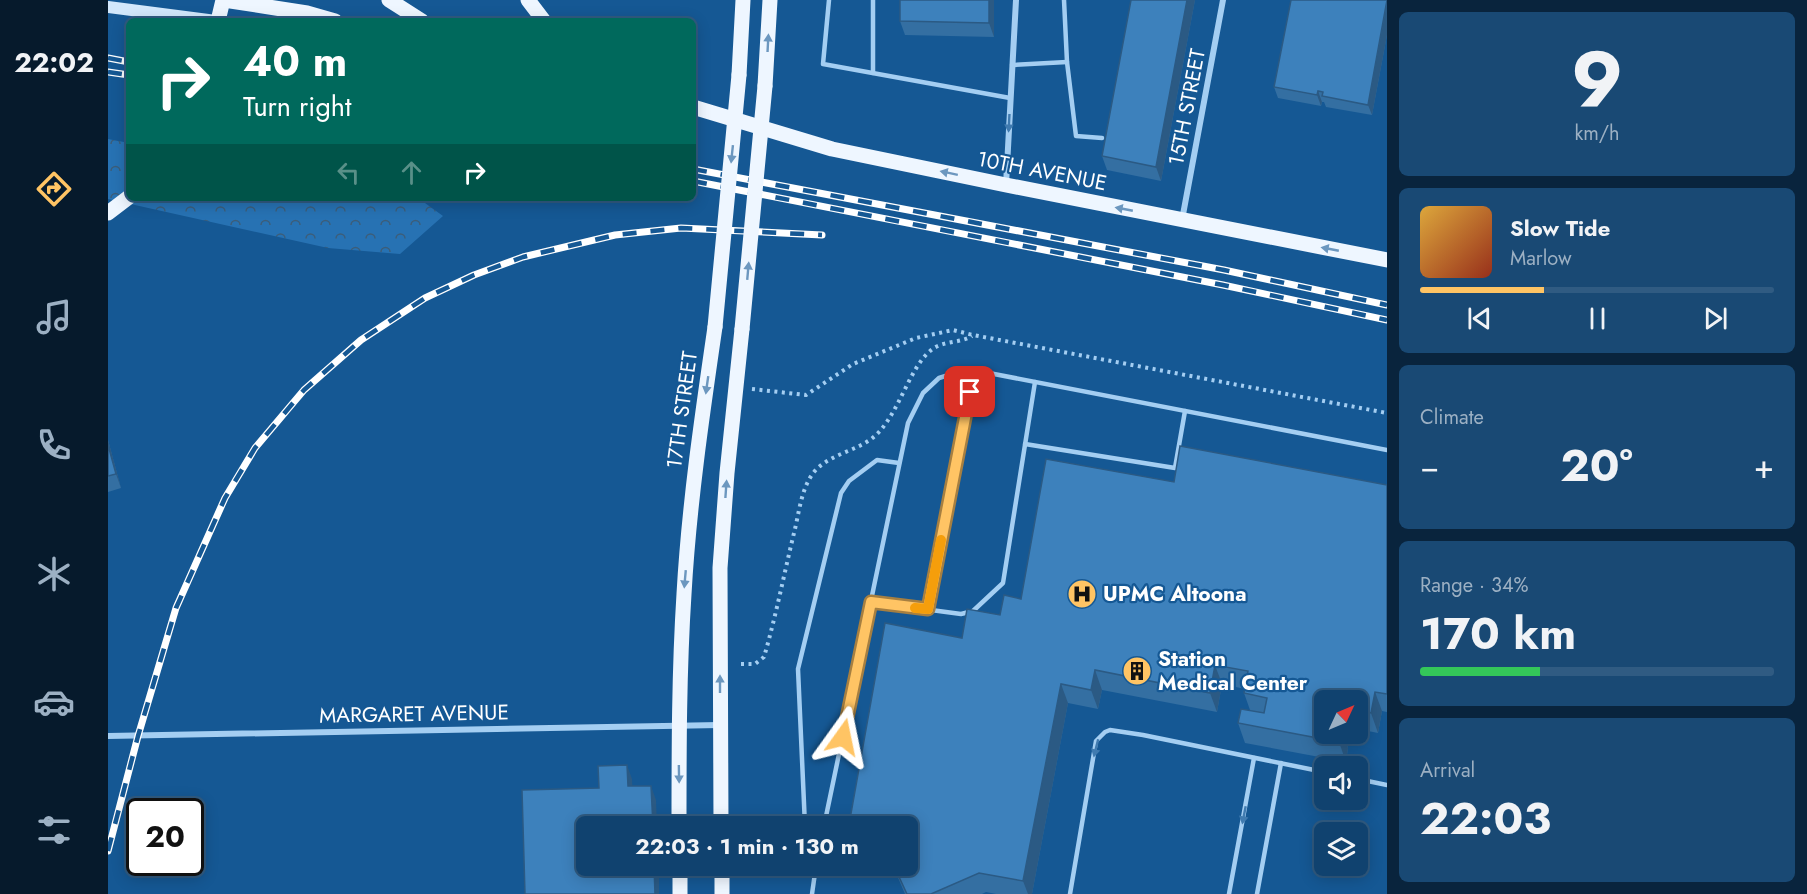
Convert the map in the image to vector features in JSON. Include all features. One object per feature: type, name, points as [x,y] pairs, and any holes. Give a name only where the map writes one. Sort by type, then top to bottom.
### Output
[{"type":"main road","points":[[218,18],[223,0],[324,18]]},
{"type":"main road","points":[[389,0],[417,18]]},
{"type":"main road","points":[[528,0],[542,18]]},
{"type":"main road","points":[[721,816],[720,568],[727,473],[765,86],[770,0]]},
{"type":"main road","name":"17TH STREET","points":[[680,816],[678,726],[684,593],[693,491],[715,327],[739,75],[743,1]]},
{"type":"main road","name":"10TH AVENUE","points":[[696,108],[832,149],[1387,260]]},
{"type":"main road","points":[[108,213],[126,198]]},
{"type":"main road","points":[[680,876],[680,894]]},
{"type":"main road","points":[[722,876],[722,894]]},
{"type":"street","points":[[1006,185],[1016,0]]},
{"type":"street","name":"15TH STREET","points":[[1182,220],[1223,0]]},
{"type":"street","points":[[108,7],[192,18]]},
{"type":"street","name":"MARGARET AVENUE","points":[[108,736],[720,725]]},
{"type":"lane","points":[[829,0],[823,64],[1010,98]]},
{"type":"lane","points":[[873,0],[873,73]]},
{"type":"lane","points":[[1064,0],[1067,62],[1076,136],[1102,138]]},
{"type":"lane","points":[[1012,65],[1067,62]]},
{"type":"lane","points":[[826,816],[908,423],[923,393],[939,378],[968,369],[975,370],[1387,450]]},
{"type":"lane","points":[[928,609],[975,370]]},
{"type":"lane","points":[[871,602],[961,614],[973,611],[1003,583],[1035,382]]},
{"type":"lane","points":[[1025,444],[1175,468],[1185,411]]},
{"type":"lane","points":[[805,816],[798,669],[841,493],[849,481],[877,460],[899,463]]},
{"type":"lane","points":[[1070,894],[1096,741],[1105,732],[1110,730],[1143,735],[1314,770]]},
{"type":"lane","points":[[1229,894],[1254,758]]},
{"type":"lane","points":[[1257,894],[1281,763]]},
{"type":"lane","points":[[1368,781],[1387,785]]},
{"type":"lane","points":[[812,894],[815,876]]},
{"type":"path","points":[[736,387],[806,395],[853,364],[916,338],[953,330],[1387,413]]},
{"type":"green space","points":[[108,139],[126,142],[126,201],[422,201],[443,216],[400,254],[328,248],[108,199]]},
{"type":"building","points":[[900,0],[989,0],[989,23],[900,21]]},
{"type":"building","points":[[1131,0],[1187,0],[1156,167],[1102,156]]},
{"type":"building","points":[[1291,0],[1387,0],[1368,105],[1322,96],[1323,92],[1318,91],[1317,95],[1274,87]]},
{"type":"building","points":[[108,445],[116,474],[108,476]]},
{"type":"building","name":"Station Medical Center","points":[[1180,446],[1387,485],[1387,694],[1375,692],[1371,713],[1368,713],[1368,690],[1314,690],[1314,737],[1238,723],[1241,709],[1264,713],[1267,698],[1244,693],[1248,671],[1215,665],[1210,693],[1095,670],[1091,690],[1061,684],[1023,881],[979,873],[931,894],[907,894],[899,876],[918,876],[918,816],[851,816],[885,623],[962,638],[967,609],[1000,615],[1004,595],[1021,599],[1046,459],[1174,482]]},
{"type":"building","points":[[627,765],[628,786],[651,786],[652,816],[576,816],[576,876],[654,876],[655,894],[525,894],[522,790],[599,788],[598,766]]},
{"type":"railway","points":[[108,58],[126,61]]},
{"type":"railway","points":[[108,72],[126,75]]},
{"type":"railway","points":[[696,170],[1224,270],[1387,305]]},
{"type":"railway","points":[[696,182],[1223,285],[1387,320]]},
{"type":"railway","points":[[108,851],[138,736],[176,608],[225,498],[255,448],[304,390],[361,340],[425,298],[474,275],[523,257],[615,235],[681,228],[822,235]]},
{"type":"slow traffic","points":[[915,608],[928,609],[941,540]]},
{"type":"place","name":"UPMC Altoona","points":[[1082,594]]},
{"type":"place","name":"Station Medical Center","points":[[1137,671]]},
{"type":"route","points":[[843,737],[871,602],[928,609],[970,392]]}]
